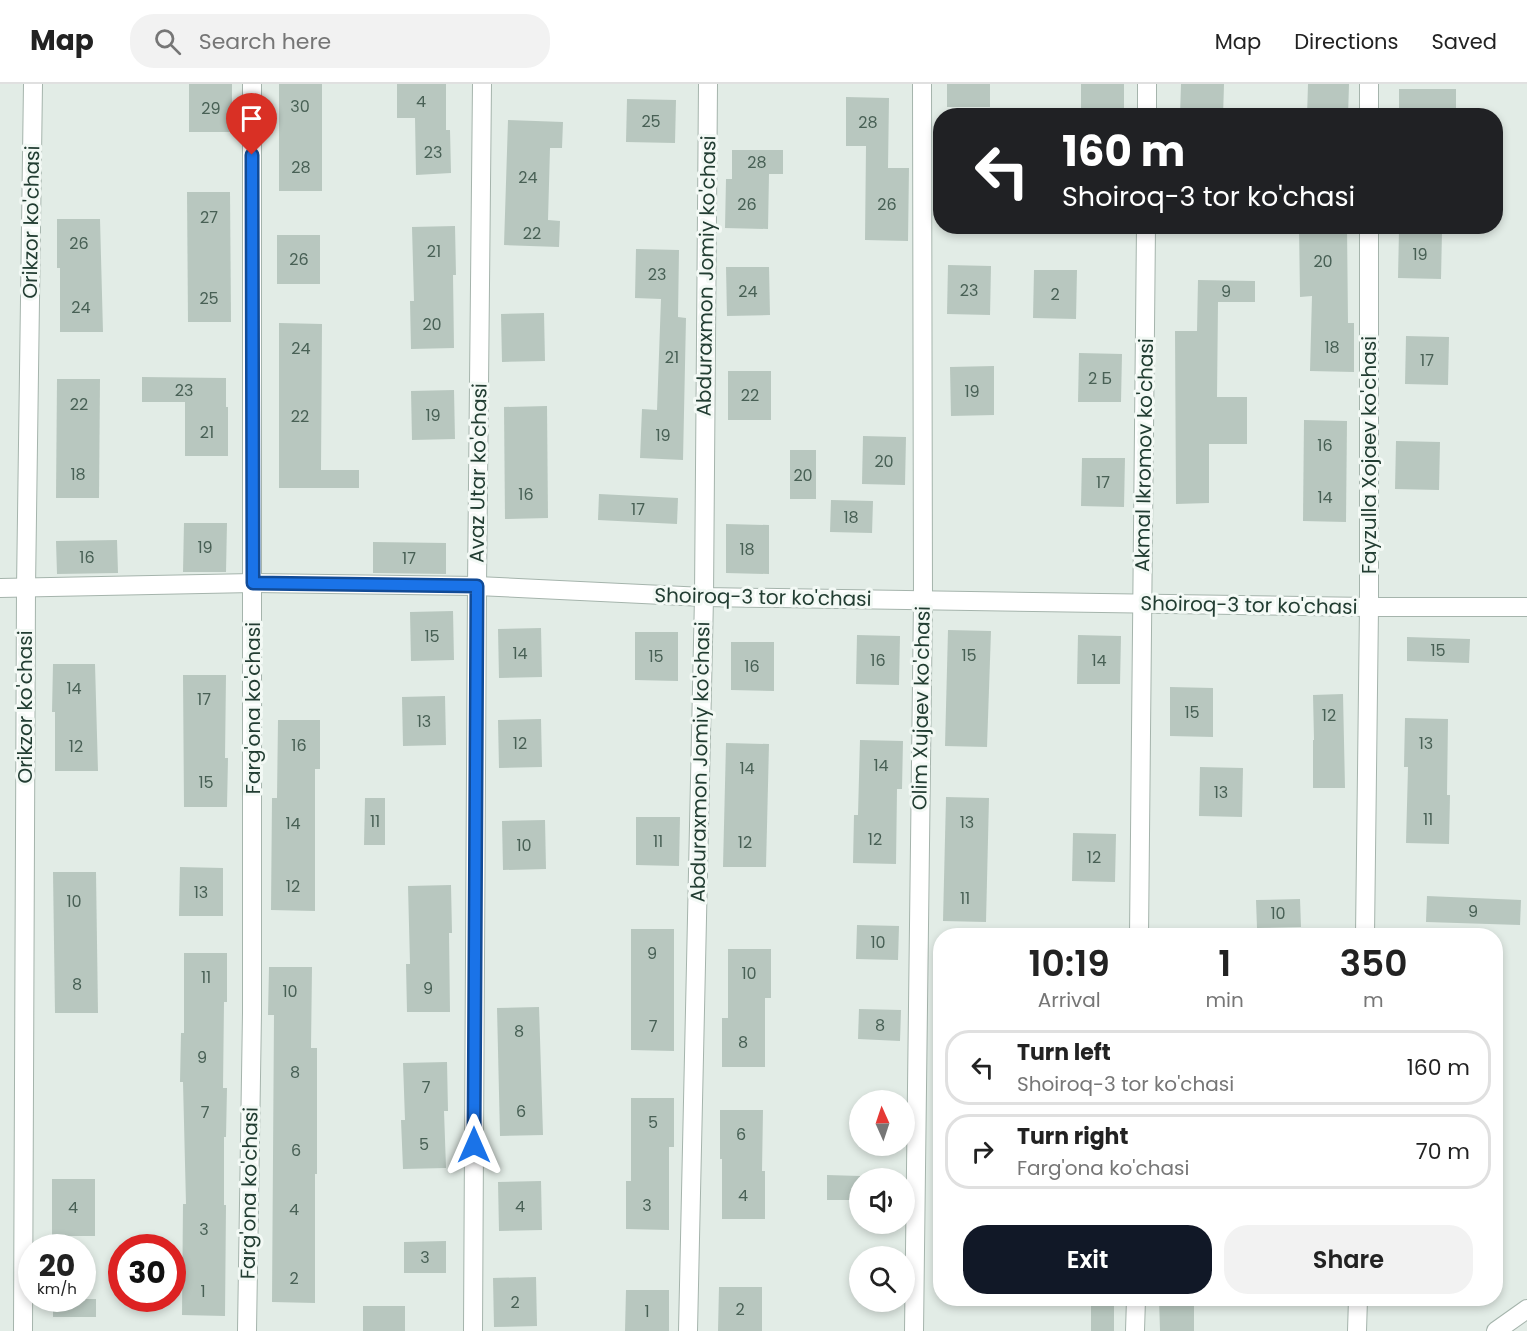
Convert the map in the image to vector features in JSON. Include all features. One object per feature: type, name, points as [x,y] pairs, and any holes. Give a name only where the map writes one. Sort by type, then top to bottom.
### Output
[{"type":"street","name":"Orikzor ko'chasi","points":[[23,1331],[26,588],[33,84]]},
{"type":"street","name":"Farg'ona ko'chasi","points":[[247,1331],[252,1013],[252,84]]},
{"type":"street","name":"Avaz Utar ko'chasi","points":[[473,1331],[482,84]]},
{"type":"street","name":"Abduraxmon Jomiy ko'chasi","points":[[688,1331],[704,597],[708,84]]},
{"type":"street","name":"Olim Xujaev ko'chasi","points":[[914,1331],[922,601],[922,84]]},
{"type":"street","points":[[1147,84],[1147,108]]},
{"type":"street","points":[[1369,84],[1369,108]]},
{"type":"street","name":"Akmal Ikromov ko'chasi","points":[[1139,928],[1146,234]]},
{"type":"street","name":"Fayzulla Xojaev ko'chasi","points":[[1365,928],[1369,608],[1369,234]]},
{"type":"street","name":"Shoiroq-3 tor ko'chasi","points":[[0,588],[253,583],[477,586],[704,597],[1369,608],[1527,608]]},
{"type":"street","points":[[1135,1331],[1136,1306]]},
{"type":"street","points":[[1357,1331],[1358,1306]]},
{"type":"street","points":[[1496,1331],[1527,1310]]},
{"type":"building","points":[[189,84],[232,84],[232,132],[189,132]]},
{"type":"building","points":[[279,84],[322,84],[322,191],[279,191]]},
{"type":"building","points":[[397,84],[446,84],[446,130],[450,130],[451,173],[416,175],[415,118],[397,118]]},
{"type":"building","points":[[947,84],[990,84],[990,107],[947,107]]},
{"type":"building","points":[[1081,84],[1124,84],[1124,108],[1081,108]]},
{"type":"building","points":[[1181,84],[1224,84],[1223,108],[1180,108]]},
{"type":"building","points":[[1308,84],[1349,84],[1348,108],[1307,108]]},
{"type":"building","points":[[1399,89],[1456,89],[1456,108],[1399,108]]},
{"type":"building","points":[[846,97],[889,98],[888,168],[909,168],[908,241],[865,240],[866,146],[846,146]]},
{"type":"building","points":[[627,99],[676,100],[675,143],[626,142]]},
{"type":"building","points":[[508,120],[563,122],[562,148],[550,148],[548,220],[560,221],[559,247],[504,245]]},
{"type":"building","points":[[732,150],[783,150],[783,174],[769,174],[768,229],[725,228],[726,179],[732,179]]},
{"type":"building","points":[[187,192],[230,192],[231,322],[188,322]]},
{"type":"building","points":[[57,219],[100,219],[103,332],[60,332]]},
{"type":"building","points":[[455,226],[454,348],[411,349],[410,301],[414,301],[412,227]]},
{"type":"building","points":[[1299,234],[1347,234],[1348,323],[1354,323],[1354,372],[1310,371],[1312,296],[1300,297]]},
{"type":"building","points":[[1399,234],[1442,234],[1441,279],[1398,278]]},
{"type":"building","points":[[277,235],[320,235],[320,284],[277,284]]},
{"type":"building","points":[[636,249],[679,250],[678,317],[686,318],[683,460],[640,458],[642,409],[657,410],[661,299],[635,298]]},
{"type":"building","points":[[948,265],[991,266],[990,315],[947,314]]},
{"type":"building","points":[[726,267],[769,267],[770,315],[727,316]]},
{"type":"building","points":[[1034,270],[1077,270],[1076,319],[1033,318]]},
{"type":"building","points":[[1198,280],[1255,281],[1255,302],[1218,302],[1217,397],[1247,397],[1247,444],[1209,444],[1209,503],[1176,504],[1175,331],[1197,331]]},
{"type":"building","points":[[544,313],[545,361],[502,362],[501,314]]},
{"type":"building","points":[[279,323],[322,324],[321,470],[359,470],[359,488],[279,488]]},
{"type":"building","points":[[1406,336],[1449,337],[1448,385],[1405,384]]},
{"type":"building","points":[[1079,353],[1122,354],[1121,402],[1078,402]]},
{"type":"building","points":[[994,366],[994,415],[951,416],[950,367]]},
{"type":"building","points":[[728,371],[771,371],[771,420],[728,420]]},
{"type":"building","points":[[142,377],[226,378],[228,456],[185,456],[185,402],[142,402]]},
{"type":"building","points":[[57,379],[100,379],[99,498],[56,498]]},
{"type":"building","points":[[454,390],[455,439],[412,440],[411,391]]},
{"type":"building","points":[[547,406],[548,518],[505,519],[504,407]]},
{"type":"building","points":[[1304,420],[1347,421],[1346,522],[1303,521]]},
{"type":"building","points":[[863,436],[906,437],[905,485],[862,484]]},
{"type":"building","points":[[1396,441],[1440,442],[1439,490],[1395,489]]},
{"type":"building","points":[[790,450],[816,450],[816,499],[790,499]]},
{"type":"building","points":[[1082,458],[1125,458],[1124,507],[1081,506]]},
{"type":"building","points":[[599,494],[678,498],[677,524],[598,520]]},
{"type":"building","points":[[831,500],[873,501],[872,533],[830,532]]},
{"type":"building","points":[[184,523],[227,523],[226,572],[183,572]]},
{"type":"building","points":[[726,524],[769,525],[769,574],[726,573]]},
{"type":"building","points":[[117,540],[118,573],[57,574],[56,541]]},
{"type":"building","points":[[373,542],[446,543],[446,574],[373,573]]},
{"type":"building","points":[[453,611],[454,660],[411,661],[410,612]]},
{"type":"building","points":[[541,628],[542,677],[499,678],[498,629]]},
{"type":"building","points":[[948,630],[991,631],[987,747],[945,746]]},
{"type":"building","points":[[635,632],[678,632],[678,681],[635,680]]},
{"type":"building","points":[[857,635],[900,636],[899,685],[856,684]]},
{"type":"building","points":[[1078,635],[1121,636],[1120,684],[1077,684]]},
{"type":"building","points":[[1407,637],[1470,639],[1469,663],[1407,661]]},
{"type":"building","points":[[731,642],[774,642],[774,691],[731,690]]},
{"type":"building","points":[[53,664],[95,664],[98,771],[55,771],[55,712],[52,712]]},
{"type":"building","points":[[183,675],[226,675],[227,807],[184,807]]},
{"type":"building","points":[[1170,687],[1213,688],[1213,737],[1170,736]]},
{"type":"building","points":[[1343,694],[1345,788],[1313,788],[1313,695]]},
{"type":"building","points":[[445,696],[446,745],[403,746],[402,697]]},
{"type":"building","points":[[1405,718],[1448,719],[1449,844],[1406,843],[1408,767],[1404,767]]},
{"type":"building","points":[[541,719],[542,767],[499,768],[498,720]]},
{"type":"building","points":[[278,720],[320,720],[320,769],[315,769],[315,911],[271,910],[272,798],[277,798]]},
{"type":"building","points":[[860,740],[903,741],[902,789],[897,789],[896,864],[853,863],[854,815],[858,815]]},
{"type":"building","points":[[726,743],[769,744],[766,867],[723,867]]},
{"type":"building","points":[[1200,767],[1243,768],[1242,817],[1199,816]]},
{"type":"building","points":[[946,797],[989,798],[986,922],[943,921]]},
{"type":"building","points":[[365,798],[385,798],[385,845],[364,845]]},
{"type":"building","points":[[636,817],[680,817],[679,866],[636,865]]},
{"type":"building","points":[[545,820],[546,869],[503,870],[502,821]]},
{"type":"building","points":[[1073,833],[1116,834],[1115,882],[1072,881]]},
{"type":"building","points":[[180,867],[223,868],[223,916],[179,916]]},
{"type":"building","points":[[53,872],[96,872],[98,1013],[55,1013]]},
{"type":"building","points":[[451,885],[450,1012],[407,1012],[406,964],[410,964],[408,886]]},
{"type":"building","points":[[1427,896],[1521,900],[1520,925],[1426,922]]},
{"type":"building","points":[[1300,899],[1301,927],[1257,928],[1256,900]]},
{"type":"building","points":[[857,925],[899,926],[898,960],[856,959]]},
{"type":"building","points":[[631,929],[674,929],[674,1051],[631,1050]]},
{"type":"building","points":[[728,949],[771,949],[771,998],[765,998],[765,1067],[722,1067],[722,1018],[728,1018]]},
{"type":"building","points":[[184,953],[227,953],[223,1088],[227,1088],[226,1137],[224,1137],[225,1316],[182,1315],[182,1312],[186,1312],[186,1234],[183,1234],[183,1204],[186,1204],[183,1082],[180,1082],[181,1033],[184,1033]]},
{"type":"building","points":[[269,967],[312,967],[311,1048],[317,1048],[315,1303],[272,1302],[274,1015],[268,1015]]},
{"type":"building","points":[[539,1007],[543,1135],[500,1136],[497,1008]]},
{"type":"building","points":[[859,1009],[901,1010],[900,1041],[858,1039]]},
{"type":"building","points":[[447,1062],[448,1111],[444,1111],[446,1168],[403,1169],[401,1120],[405,1120],[403,1063]]},
{"type":"building","points":[[631,1098],[674,1098],[674,1147],[669,1147],[669,1230],[626,1229],[626,1181],[631,1181]]},
{"type":"building","points":[[720,1110],[763,1110],[762,1171],[765,1171],[765,1219],[722,1219]]},
{"type":"building","points":[[827,1175],[849,1176],[849,1200],[827,1200]]},
{"type":"building","points":[[52,1179],[95,1179],[95,1234],[52,1234]]},
{"type":"building","points":[[541,1181],[542,1230],[499,1231],[498,1182]]},
{"type":"building","points":[[446,1241],[446,1273],[404,1273],[404,1242]]},
{"type":"building","points":[[536,1277],[537,1326],[494,1327],[493,1278]]},
{"type":"building","points":[[719,1287],[762,1287],[762,1331],[718,1331]]},
{"type":"building","points":[[626,1290],[669,1290],[669,1331],[625,1331]]},
{"type":"building","points":[[363,1306],[405,1306],[405,1331],[363,1331]]},
{"type":"building","points":[[1091,1306],[1114,1306],[1114,1331],[1091,1331]]},
{"type":"building","points":[[1159,1306],[1194,1306],[1194,1331],[1160,1331]]},
{"type":"building","points":[[53,1312],[96,1312],[96,1317],[53,1317]]},
{"type":"route","points":[[252,155],[253,583],[477,586],[474,1145]]}]
